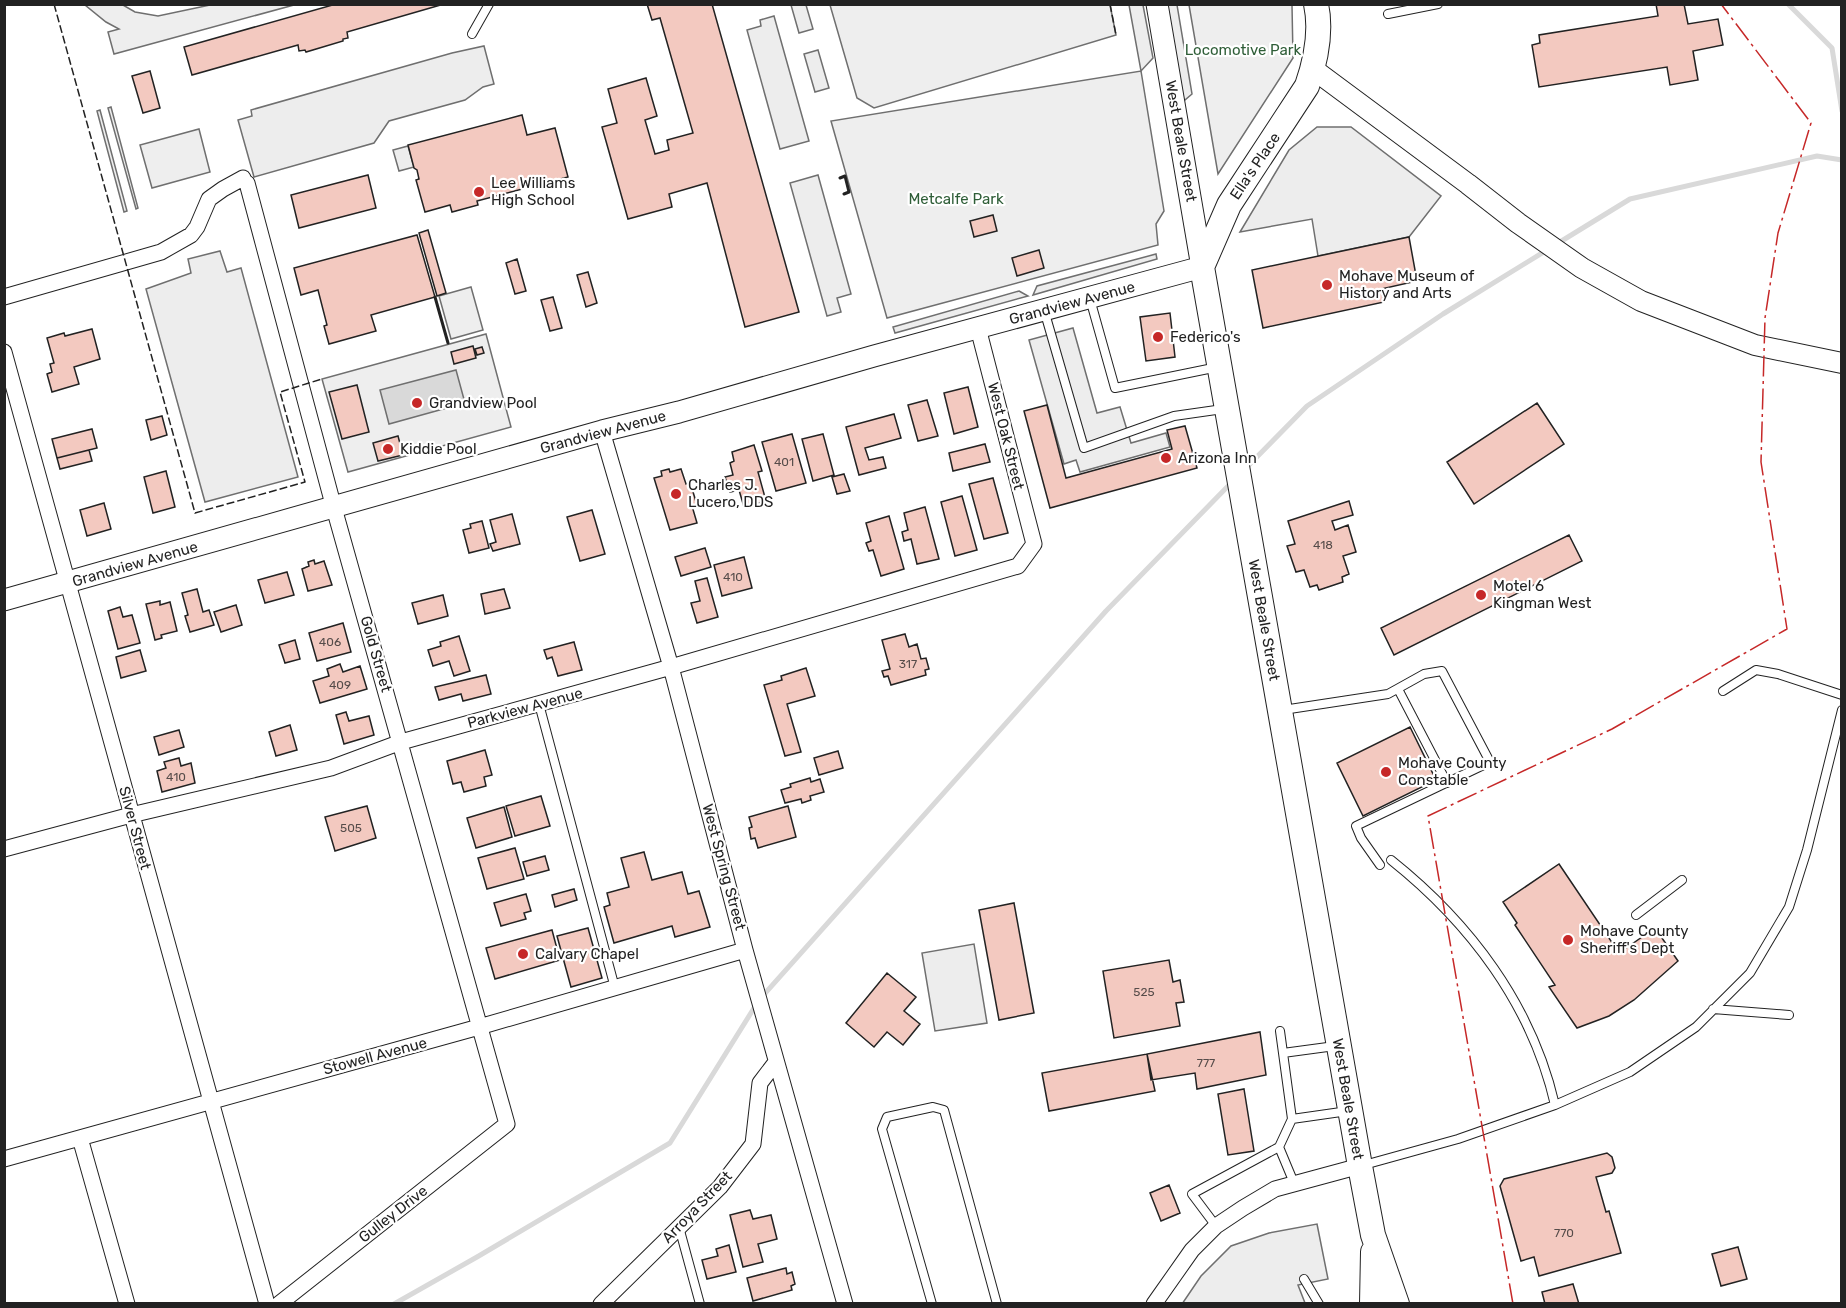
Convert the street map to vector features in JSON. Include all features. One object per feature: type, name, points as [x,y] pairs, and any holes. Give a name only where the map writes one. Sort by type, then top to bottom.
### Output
[{"type":"main road","name":"West Beale Street","points":[[1157,4],[1360,1166],[1373,1235],[1397,1304]]},
{"type":"main road","name":"Ella's Place","points":[[1202,267],[1229,205],[1301,99],[1313,69],[1318,35],[1316,4]]},
{"type":"main road","name":"Grandview Avenue","points":[[4,600],[602,431],[679,412],[1202,267]]},
{"type":"main road","name":"West Beale Street","points":[[1372,1304],[1373,1235]]},
{"type":"street","points":[[1313,69],[1518,223],[1582,268],[1641,301],[1755,345],[1842,363]]},
{"type":"street","name":"Gold Street","points":[[4,297],[161,252],[191,236],[209,199],[223,189],[245,181],[507,1124]]},
{"type":"street","name":"West Oak Street","points":[[978,328],[1034,544]]},
{"type":"street","name":"Silver Street","points":[[4,352],[267,1304]]},
{"type":"street","name":"West Spring Street","points":[[602,431],[671,667],[745,950],[844,1304]]},
{"type":"street","name":"Parkview Avenue","points":[[4,849],[131,815],[331,768],[401,742],[1018,567],[1034,544]]},
{"type":"street","name":"Stowell Avenue","points":[[4,1159],[479,1027],[745,950]]},
{"type":"street","name":"Arroya Street","points":[[601,1304],[720,1186],[753,1144],[760,1083],[776,1062]]},
{"type":"street","name":"Gulley Drive","points":[[279,1304],[507,1124]]},
{"type":"street","points":[[80,1138],[127,1304]]},
{"type":"street","points":[[1154,1304],[1192,1250],[1216,1226],[1275,1189],[1360,1166]]},
{"type":"lane","points":[[472,34],[489,4]]},
{"type":"lane","points":[[1388,14],[1438,4]]},
{"type":"lane","points":[[1090,298],[1115,388],[1220,367]]},
{"type":"lane","points":[[1044,310],[1084,448],[1174,416],[1229,417]]},
{"type":"lane","points":[[1724,691],[1756,670],[1778,674],[1842,695]]},
{"type":"lane","points":[[1280,711],[1388,694],[1425,674],[1442,671],[1490,762],[1356,826],[1361,838],[1380,865]]},
{"type":"lane","points":[[1398,689],[1447,783]]},
{"type":"lane","points":[[539,704],[615,988]]},
{"type":"lane","points":[[1360,1166],[1458,1138],[1555,1105],[1630,1072],[1696,1027],[1750,973],[1789,907],[1807,850],[1842,710]]},
{"type":"lane","points":[[1391,860],[1432,895],[1473,938],[1498,973],[1519,1007],[1534,1039],[1555,1105]]},
{"type":"lane","points":[[1636,915],[1682,880]]},
{"type":"lane","points":[[1713,1009],[1789,1015]]},
{"type":"lane","points":[[1216,1226],[1192,1194],[1279,1147],[1292,1119],[1280,1031]]},
{"type":"lane","points":[[1283,1053],[1338,1046]]},
{"type":"lane","points":[[932,1304],[882,1129],[887,1117],[933,1107],[944,1110],[997,1304]]},
{"type":"lane","points":[[1292,1119],[1350,1111]]},
{"type":"lane","points":[[1279,1147],[1294,1183]]},
{"type":"lane","points":[[678,1227],[700,1304]]},
{"type":"lane","points":[[1304,1279],[1319,1304]]},
{"type":"green space","points":[[85,5],[123,5],[135,12],[158,16],[210,5],[294,5],[114,54],[108,32],[119,29]]},
{"type":"green space","points":[[830,5],[1110,5],[1116,35],[874,108],[857,98]]},
{"type":"green space","name":"Locomotive Park","points":[[1189,5],[1292,5],[1293,58],[1218,174]]},
{"type":"green space","name":"Metcalfe Park","points":[[1141,71],[1164,211],[1156,224],[1158,245],[887,318],[831,121]]},
{"type":"green space","points":[[111,107],[138,208],[136,209],[108,108]]},
{"type":"green space","points":[[100,110],[127,211],[124,212],[97,111]]},
{"type":"green space","points":[[199,129],[210,172],[152,188],[140,145]]},
{"type":"green space","points":[[471,287],[483,330],[451,339],[439,296]]},
{"type":"green space","name":"Grandview Pool","points":[[486,334],[511,427],[348,472],[322,379]]},
{"type":"shaded area","points":[[791,5],[806,5],[813,29],[799,33]]},
{"type":"shaded area","points":[[1129,5],[1143,5],[1153,58],[1141,71]]},
{"type":"shaded area","points":[[1161,5],[1177,5],[1192,94],[1179,105]]},
{"type":"shaded area","points":[[774,16],[809,141],[780,149],[747,30],[761,26],[760,20]]},
{"type":"shaded area","points":[[484,46],[494,84],[483,87],[465,100],[389,121],[374,143],[254,177],[238,120],[252,116],[251,110]]},
{"type":"shaded area","points":[[818,50],[829,88],[815,92],[804,54]]},
{"type":"shaded area","points":[[1317,127],[1351,127],[1441,196],[1409,237],[1318,256],[1312,219],[1240,232],[1289,150]]},
{"type":"shaded area","points":[[408,146],[414,167],[399,171],[393,150]]},
{"type":"shaded area","points":[[818,175],[851,294],[837,298],[841,312],[827,316],[790,183]]},
{"type":"shaded area","points":[[220,251],[227,272],[241,268],[298,477],[205,502],[146,289],[191,273],[188,259]]},
{"type":"shaded area","points":[[1156,254],[1157,259],[1033,295],[1037,286]]},
{"type":"shaded area","points":[[1019,291],[1028,296],[895,333],[893,327]]},
{"type":"shaded area","points":[[1073,328],[1097,413],[1120,407],[1131,443],[1166,433],[1170,447],[1080,472],[1076,460],[1064,464],[1029,340]]},
{"type":"shaded area","points":[[456,370],[465,403],[389,424],[380,390]]},
{"type":"shaded area","points":[[974,944],[987,1023],[935,1031],[922,953]]},
{"type":"shaded area","points":[[1317,1224],[1328,1279],[1298,1285],[1305,1303],[1182,1304],[1201,1276],[1231,1246],[1269,1233]]},
{"type":"building","points":[[336,4],[444,4],[347,32],[348,38],[343,41],[306,52],[305,50],[299,51],[298,45],[192,75],[184,47]]},
{"type":"building","points":[[647,4],[712,4],[799,312],[745,327],[707,183],[669,194],[672,207],[628,219],[602,127],[617,123],[608,89],[646,78],[657,116],[645,120],[655,154],[669,150],[667,140],[693,133],[660,18],[652,20]]},
{"type":"building","points":[[1656,4],[1684,4],[1688,24],[1718,19],[1723,45],[1693,51],[1698,80],[1670,85],[1667,67],[1539,87],[1532,45],[1540,43],[1539,35],[1658,16]]},
{"type":"building","points":[[150,71],[160,108],[143,113],[132,76]]},
{"type":"building","points":[[522,115],[527,135],[555,128],[568,177],[477,201],[478,205],[452,212],[450,205],[425,212],[416,180],[419,179],[417,170],[414,168],[408,145]]},
{"type":"building","points":[[368,175],[376,208],[299,228],[291,195]]},
{"type":"building","points":[[993,215],[997,231],[974,237],[970,221]]},
{"type":"building","points":[[428,230],[446,293],[437,296],[419,233]]},
{"type":"building","points":[[417,235],[435,297],[371,315],[376,331],[329,344],[324,326],[327,325],[318,290],[301,295],[294,268]]},
{"type":"building","name":"Mohave Museum of History and Arts","points":[[1409,237],[1417,281],[1381,289],[1384,302],[1263,328],[1252,270]]},
{"type":"building","points":[[1039,250],[1044,268],[1017,276],[1012,258]]},
{"type":"building","points":[[517,259],[526,291],[515,294],[506,263]]},
{"type":"building","points":[[588,272],[597,303],[586,307],[577,275]]},
{"type":"building","points":[[553,297],[562,328],[550,331],[541,300]]},
{"type":"building","name":"Federico's","points":[[1170,313],[1175,357],[1146,361],[1140,317]]},
{"type":"building","points":[[92,329],[100,359],[74,367],[79,384],[52,392],[47,374],[52,372],[50,364],[54,363],[47,338]]},
{"type":"building","points":[[473,346],[476,358],[454,364],[451,352]]},
{"type":"building","points":[[482,347],[484,353],[477,355],[475,349]]},
{"type":"building","points":[[357,385],[369,432],[342,439],[329,392]]},
{"type":"building","points":[[968,387],[978,427],[954,434],[944,393]]},
{"type":"building","points":[[927,400],[938,436],[918,441],[908,405]]},
{"type":"building","points":[[1537,403],[1564,444],[1474,504],[1447,462]]},
{"type":"building","name":"Arizona Inn","points":[[1047,405],[1066,478],[1172,449],[1167,430],[1185,426],[1197,468],[1050,508],[1024,411]]},
{"type":"building","points":[[894,414],[901,438],[865,448],[869,460],[883,457],[886,468],[859,475],[846,427]]},
{"type":"building","points":[[162,416],[167,435],[151,440],[146,420]]},
{"type":"building","points":[[92,429],[97,448],[57,458],[52,439]]},
{"type":"building","points":[[792,434],[806,483],[776,491],[762,442]]},
{"type":"building","points":[[823,434],[834,475],[813,481],[802,439]]},
{"type":"building","name":"Kiddie Pool","points":[[398,436],[403,455],[378,461],[373,443]]},
{"type":"building","points":[[985,444],[990,462],[953,471],[949,453]]},
{"type":"building","points":[[754,445],[762,471],[758,472],[766,501],[744,507],[739,490],[730,492],[725,477],[733,475],[730,463],[734,461],[732,452]]},
{"type":"building","points":[[89,450],[92,461],[60,469],[57,458]]},
{"type":"building","name":"Charles J. Lucero, DDS","points":[[669,469],[670,472],[681,469],[686,484],[690,482],[697,505],[692,506],[697,523],[670,530],[654,478],[662,476],[661,471]]},
{"type":"building","points":[[166,471],[175,507],[153,513],[144,477]]},
{"type":"building","points":[[844,474],[850,491],[837,494],[832,477]]},
{"type":"building","points":[[993,478],[1008,533],[984,539],[969,484]]},
{"type":"building","points":[[962,496],[977,550],[955,556],[941,502]]},
{"type":"building","points":[[1349,501],[1353,515],[1332,521],[1335,530],[1348,525],[1356,552],[1343,556],[1349,574],[1342,577],[1343,582],[1319,590],[1317,585],[1310,587],[1304,570],[1296,572],[1287,546],[1295,544],[1288,521]]},
{"type":"building","points":[[104,503],[111,529],[87,536],[80,510]]},
{"type":"building","points":[[925,507],[939,559],[917,564],[911,539],[904,541],[902,532],[908,530],[904,513]]},
{"type":"building","points":[[592,510],[605,554],[580,561],[567,517]]},
{"type":"building","points":[[512,514],[520,544],[493,551],[490,544],[496,542],[490,520]]},
{"type":"building","points":[[889,516],[904,569],[881,576],[873,550],[869,551],[866,543],[871,541],[866,523]]},
{"type":"building","points":[[482,521],[489,548],[469,553],[463,530],[471,528],[470,524]]},
{"type":"building","name":"Motel 6 Kingman West","points":[[1569,535],[1582,561],[1394,655],[1381,628]]},
{"type":"building","points":[[705,548],[711,567],[681,576],[675,557]]},
{"type":"building","points":[[744,557],[752,588],[722,596],[714,565]]},
{"type":"building","points":[[314,560],[315,564],[324,561],[332,585],[308,591],[302,569],[309,566],[308,562]]},
{"type":"building","points":[[287,572],[294,595],[265,603],[258,580]]},
{"type":"building","points":[[707,578],[718,617],[697,623],[691,603],[700,601],[695,581]]},
{"type":"building","points":[[197,589],[203,612],[209,610],[214,625],[190,632],[182,593]]},
{"type":"building","points":[[504,589],[510,608],[485,614],[481,594]]},
{"type":"building","points":[[443,595],[448,616],[418,624],[412,603]]},
{"type":"building","points":[[160,601],[160,605],[170,602],[177,631],[161,635],[162,638],[155,640],[146,604]]},
{"type":"building","points":[[236,605],[242,625],[221,632],[214,612]]},
{"type":"building","points":[[120,607],[123,617],[132,615],[140,643],[118,649],[108,611]]},
{"type":"building","points":[[343,623],[351,652],[317,661],[309,633]]},
{"type":"building","points":[[905,634],[909,647],[917,644],[921,659],[926,658],[929,669],[925,670],[926,675],[891,685],[888,676],[884,677],[882,671],[890,669],[882,640]]},
{"type":"building","points":[[459,636],[470,671],[454,676],[449,661],[433,666],[428,650],[441,646],[440,642]]},
{"type":"building","points":[[295,640],[300,659],[285,663],[279,645]]},
{"type":"building","points":[[574,642],[582,670],[558,676],[552,657],[547,659],[544,650]]},
{"type":"building","points":[[140,650],[146,671],[121,678],[116,657]]},
{"type":"building","points":[[340,664],[343,672],[360,666],[367,689],[320,703],[313,681],[329,676],[327,669]]},
{"type":"building","points":[[806,668],[815,696],[787,704],[801,752],[785,756],[764,685],[782,680],[781,676]]},
{"type":"building","points":[[486,675],[491,694],[463,701],[461,694],[439,700],[435,687]]},
{"type":"building","points":[[346,712],[349,721],[369,716],[374,735],[344,744],[336,715]]},
{"type":"building","points":[[290,725],[297,750],[276,756],[269,732]]},
{"type":"building","name":"Mohave County Constable","points":[[1410,727],[1436,780],[1363,816],[1337,763]]},
{"type":"building","points":[[179,730],[184,747],[159,755],[154,737]]},
{"type":"building","points":[[485,750],[492,775],[484,777],[486,786],[464,792],[461,782],[453,784],[447,761]]},
{"type":"building","points":[[838,751],[843,768],[819,775],[814,758]]},
{"type":"building","points":[[179,758],[181,766],[191,763],[195,783],[162,792],[157,771],[166,768],[164,762]]},
{"type":"building","points":[[810,778],[811,782],[820,779],[824,792],[810,796],[811,800],[802,803],[801,799],[785,803],[781,790],[791,787],[790,784]]},
{"type":"building","points":[[541,796],[550,826],[515,836],[506,806]]},
{"type":"building","points":[[367,806],[376,838],[335,851],[325,817]]},
{"type":"building","points":[[788,806],[796,837],[758,848],[755,838],[751,839],[749,828],[752,827],[749,817]]},
{"type":"building","points":[[504,807],[512,837],[476,848],[467,818]]},
{"type":"building","points":[[515,848],[524,879],[487,889],[478,858]]},
{"type":"building","points":[[644,852],[652,880],[682,872],[688,894],[699,891],[710,927],[675,937],[672,926],[614,943],[604,907],[610,905],[607,893],[629,887],[621,858]]},
{"type":"building","points":[[545,856],[549,870],[527,876],[523,862]]},
{"type":"building","name":"Mohave County Sheriff's Dept","points":[[1559,864],[1619,953],[1655,928],[1678,961],[1634,1000],[1609,1016],[1577,1028],[1549,987],[1555,985],[1515,925],[1517,923],[1503,902]]},
{"type":"building","points":[[574,889],[577,900],[555,907],[552,895]]},
{"type":"building","points":[[526,894],[531,911],[524,913],[526,919],[501,926],[494,903]]},
{"type":"building","points":[[1014,903],[1034,1013],[999,1020],[979,910]]},
{"type":"building","points":[[588,928],[602,978],[571,987],[557,936]]},
{"type":"building","name":"Calvary Chapel","points":[[552,930],[560,960],[495,979],[486,948]]},
{"type":"building","points":[[1169,960],[1173,982],[1180,980],[1184,1002],[1176,1003],[1180,1026],[1114,1038],[1103,971]]},
{"type":"building","points":[[887,973],[916,997],[904,1011],[920,1024],[903,1045],[887,1032],[874,1047],[846,1023]]},
{"type":"building","points":[[1260,1032],[1266,1075],[1197,1089],[1195,1073],[1151,1080],[1147,1054]]},
{"type":"building","points":[[1147,1054],[1155,1091],[1049,1111],[1042,1073]]},
{"type":"building","points":[[1244,1089],[1254,1151],[1228,1155],[1218,1094]]},
{"type":"building","points":[[1607,1153],[1612,1157],[1615,1168],[1612,1173],[1596,1177],[1621,1253],[1539,1276],[1534,1257],[1521,1261],[1500,1186],[1504,1179]]},
{"type":"building","points":[[1169,1185],[1180,1213],[1161,1221],[1150,1193]]},
{"type":"building","points":[[750,1210],[753,1219],[771,1215],[777,1239],[758,1244],[763,1262],[743,1267],[730,1215]]},
{"type":"building","points":[[729,1245],[736,1272],[707,1279],[702,1260],[718,1256],[716,1249]]},
{"type":"building","points":[[1738,1247],[1747,1279],[1721,1286],[1712,1254]]},
{"type":"building","points":[[786,1268],[787,1274],[792,1272],[795,1284],[791,1286],[792,1290],[753,1301],[747,1278]]},
{"type":"building","points":[[1573,1284],[1579,1304],[1545,1304],[1542,1292]]},
{"type":"waterway","points":[[1788,4],[1832,48],[1842,111]]},
{"type":"waterway","points":[[1555,245],[1630,199],[1817,156],[1842,160]]},
{"type":"waterway","points":[[1245,469],[1307,406],[1443,314],[1547,250]]},
{"type":"waterway","points":[[394,1304],[670,1143],[759,1000],[1106,611],[1232,482]]},
{"type":"fence","points":[[54,4],[195,513],[305,482],[280,392],[322,379]]},
{"type":"fence","points":[[1110,4],[1116,35]]},
{"type":"wall","points":[[840,178],[845,176],[849,192],[844,194]]},
{"type":"wall","points":[[435,297],[448,343]]},
{"type":"power","points":[[1513,1304],[1428,816],[1612,729],[1787,629],[1761,462],[1765,318],[1778,233],[1811,123],[1721,4]]},
{"type":"place","name":"Lee Williams High School","points":[[479,192]]},
{"type":"place","name":"Mohave Museum of History and Arts","points":[[1327,285]]},
{"type":"place","name":"Federico's","points":[[1158,337]]},
{"type":"place","name":"Grandview Pool","points":[[417,403]]},
{"type":"place","name":"Kiddie Pool","points":[[388,449]]},
{"type":"place","name":"Arizona Inn","points":[[1166,458]]},
{"type":"place","name":"Charles J. Lucero, DDS","points":[[676,494]]},
{"type":"place","name":"Motel 6 Kingman West","points":[[1481,595]]},
{"type":"place","name":"Mohave County Constable","points":[[1386,772]]},
{"type":"place","name":"Mohave County Sheriff's Dept","points":[[1568,940]]},
{"type":"place","name":"Calvary Chapel","points":[[523,954]]}]
